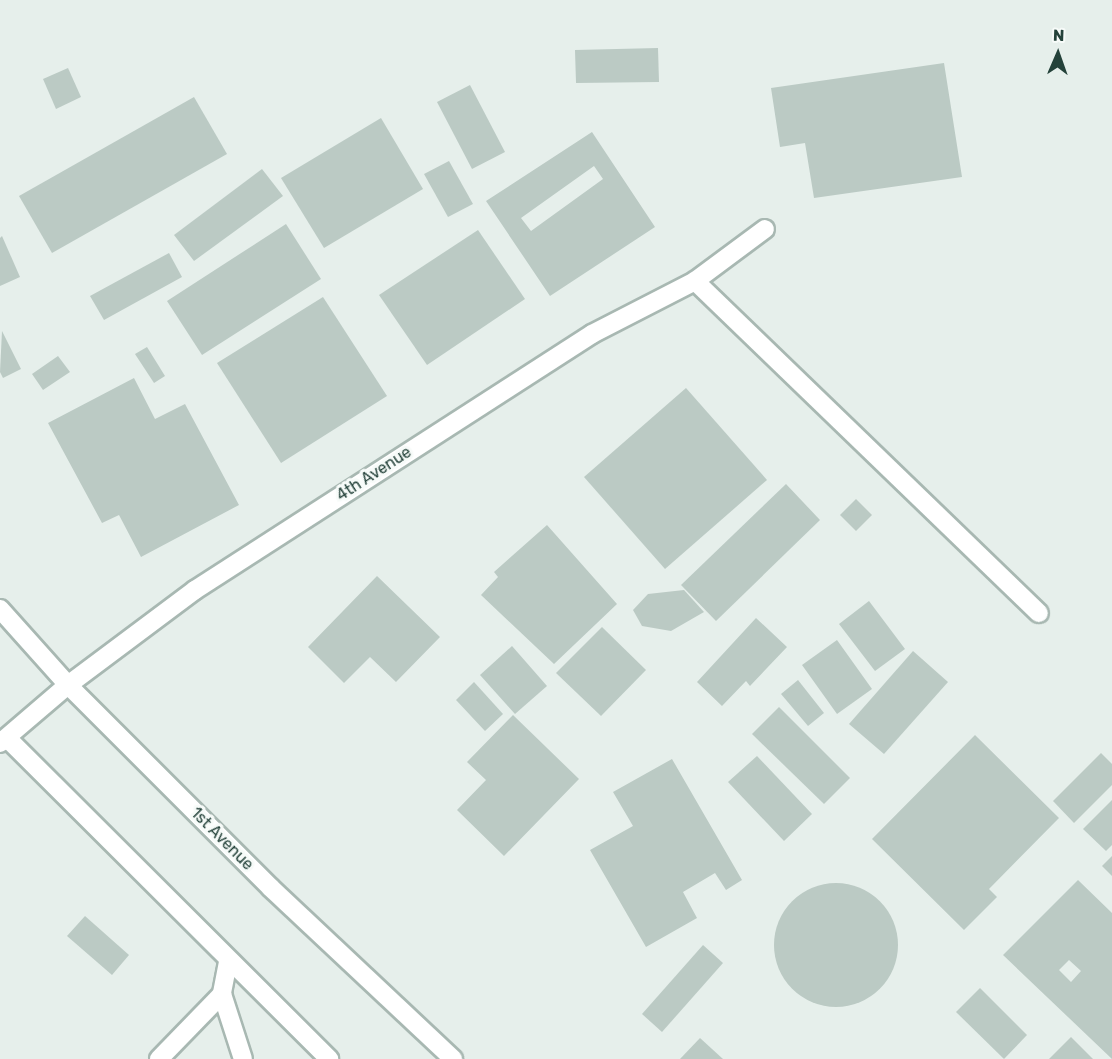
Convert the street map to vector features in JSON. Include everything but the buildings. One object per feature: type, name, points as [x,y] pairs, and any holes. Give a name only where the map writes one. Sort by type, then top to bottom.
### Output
[{"type":"street","name":"4th Avenue","points":[[2,736],[205,583],[592,334],[695,281],[765,229]]},
{"type":"street","points":[[695,281],[1039,613]]},
{"type":"street","name":"1st Avenue","points":[[0,609],[68,685],[271,888],[453,1059]]},
{"type":"street","points":[[2,736],[228,962],[329,1059]]},
{"type":"street","points":[[228,962],[222,994],[243,1059]]},
{"type":"street","points":[[159,1059],[222,994]]}]
